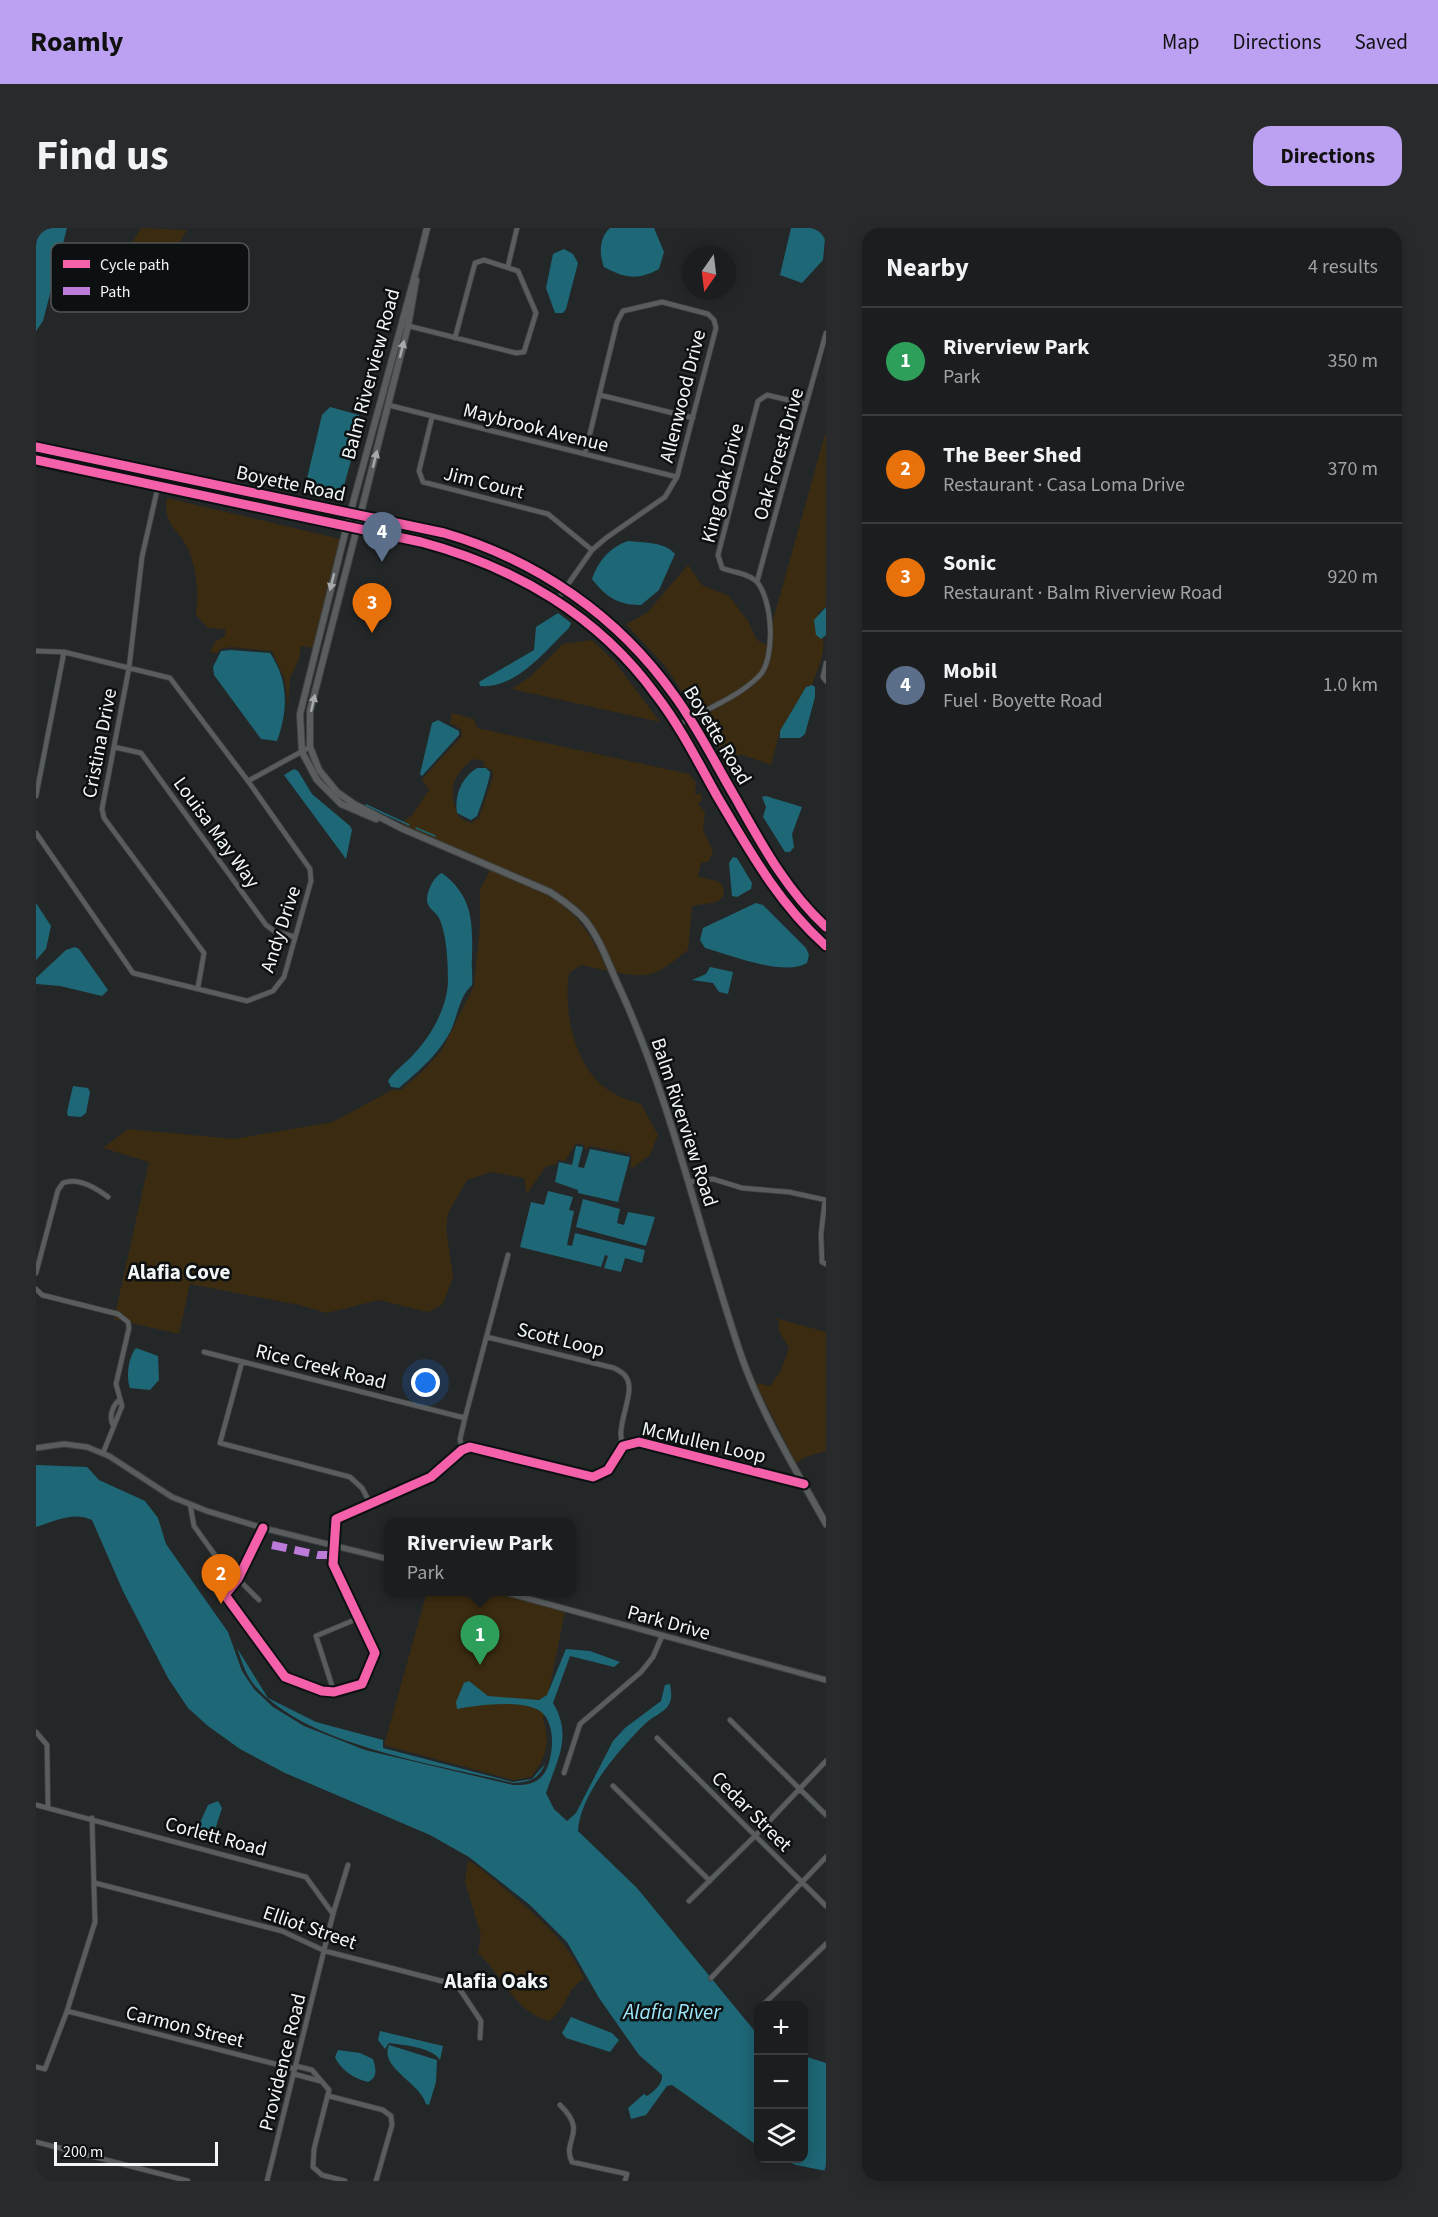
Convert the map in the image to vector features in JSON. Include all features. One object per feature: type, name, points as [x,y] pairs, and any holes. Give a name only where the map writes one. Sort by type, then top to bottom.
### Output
[{"type":"main road","name":"Balm Riverview Road","points":[[427,228],[346,525],[301,708],[302,752],[320,785],[341,804],[556,896],[585,921],[605,956],[654,1074],[746,1369],[774,1431],[826,1524]]},
{"type":"main road","name":"Balm Riverview Road","points":[[360,516],[408,326],[419,261]]},
{"type":"main road","name":"Boyette Road","points":[[36,447],[444,533],[484,546],[523,564],[565,588],[595,610],[637,649],[670,689],[690,719],[780,875],[826,927]]},
{"type":"main road","points":[[36,453],[47,455],[52,450]]},
{"type":"main road","name":"Boyette Road","points":[[36,460],[346,525],[438,547],[480,560],[515,576],[557,600],[580,616],[620,652],[656,694],[768,880],[791,912],[826,946]]},
{"type":"main road","name":"Balm Riverview Road","points":[[357,528],[310,711],[310,747],[319,770],[337,792],[403,829]]},
{"type":"street","points":[[508,266],[517,228]]},
{"type":"street","points":[[400,324],[455,338],[516,353],[527,350],[536,310],[518,271],[484,260],[473,265],[455,338]]},
{"type":"street","name":"Allenwood Drive","points":[[557,600],[592,550],[665,497],[677,477],[716,328],[714,320],[708,314],[662,302],[623,311],[617,322],[585,454]]},
{"type":"street","name":"Oak Forest Drive","points":[[757,582],[826,333]]},
{"type":"street","name":"King Oak Drive","points":[[757,582],[746,575],[722,568],[718,561],[758,401],[767,394],[805,404]]},
{"type":"street","points":[[600,395],[693,418]]},
{"type":"street","name":"Maybrook Avenue","points":[[388,405],[677,477]]},
{"type":"street","name":"Jim Court","points":[[432,417],[419,471],[423,482],[548,514],[592,550]]},
{"type":"street","name":"Cristina Drive","points":[[161,473],[142,557],[129,668],[102,809],[104,818],[204,953],[198,987]]},
{"type":"street","name":"Balm Riverview Road","points":[[357,528],[360,516]]},
{"type":"street","points":[[677,726],[754,681],[767,666],[769,611],[757,582]]},
{"type":"street","name":"Andy Drive","points":[[36,651],[64,652],[170,678],[248,781],[310,869],[310,882],[284,977],[273,991],[247,1000],[133,973],[36,833]]},
{"type":"street","points":[[36,796],[64,652]]},
{"type":"street","points":[[826,663],[823,677],[826,681]]},
{"type":"street","name":"Louisa May Way","points":[[114,747],[141,753],[266,924],[274,931],[295,937]]},
{"type":"street","points":[[248,781],[310,747]]},
{"type":"street","points":[[688,1182],[713,1179],[742,1188],[789,1192],[826,1199],[821,1256],[826,1264]]},
{"type":"street","points":[[36,1273],[58,1190],[63,1183],[77,1181],[98,1189],[108,1197]]},
{"type":"street","name":"Scott Loop","points":[[462,1450],[460,1439],[508,1255]]},
{"type":"street","points":[[36,1289],[42,1295],[118,1314],[128,1322],[129,1329],[116,1384],[118,1401],[122,1406],[118,1421],[113,1425]]},
{"type":"street","name":"Scott Loop","points":[[487,1336],[614,1368],[626,1377],[629,1386],[619,1437],[623,1446]]},
{"type":"street","name":"Rice Creek Road","points":[[204,1352],[465,1418]]},
{"type":"street","points":[[242,1362],[220,1443],[350,1477],[362,1488],[370,1503]]},
{"type":"street","points":[[103,1452],[113,1425],[113,1405],[118,1401]]},
{"type":"street","points":[[112,1413],[120,1414]]},
{"type":"street","name":"McMullen Loop","points":[[462,1450],[470,1447],[501,1453],[592,1477],[608,1470],[623,1446],[639,1442],[804,1484]]},
{"type":"street","points":[[36,1448],[74,1445],[103,1452],[172,1497],[190,1504],[263,1528],[384,1558]]},
{"type":"street","points":[[263,1528],[237,1581],[225,1595],[285,1677],[312,1689],[334,1692],[362,1684],[375,1653],[333,1564],[336,1519],[431,1477],[462,1450]]},
{"type":"street","points":[[190,1504],[194,1526],[237,1581],[259,1600]]},
{"type":"street","name":"Park Drive","points":[[518,1596],[826,1680]]},
{"type":"street","points":[[334,1692],[316,1636],[359,1618]]},
{"type":"street","points":[[564,1773],[580,1724],[641,1672],[652,1657],[662,1636]]},
{"type":"street","points":[[730,1720],[826,1815]]},
{"type":"street","points":[[36,1732],[47,1745],[48,1807]]},
{"type":"street","name":"Cedar Street","points":[[657,1738],[826,1906]]},
{"type":"street","points":[[689,1901],[826,1761]]},
{"type":"street","points":[[613,1786],[710,1881]]},
{"type":"street","name":"Corlett Road","points":[[36,1804],[306,1876],[333,1914]]},
{"type":"street","points":[[36,2067],[45,2069],[67,2011],[94,1922],[92,1818]]},
{"type":"street","points":[[711,1978],[826,1857]]},
{"type":"street","points":[[326,1950],[333,1914],[348,1865]]},
{"type":"street","name":"Elliot Street","points":[[95,1883],[282,1931],[326,1950],[457,1985],[481,2021],[480,2038]]},
{"type":"street","points":[[767,2001],[826,1944]]},
{"type":"street","name":"Providence Road","points":[[267,2181],[326,1950]]},
{"type":"street","name":"Carmon Street","points":[[67,2011],[295,2070],[323,2082],[329,2090],[329,2096]]},
{"type":"street","points":[[345,2181],[319,2174],[312,2163],[329,2096],[383,2110],[390,2116],[392,2125],[376,2181]]},
{"type":"street","points":[[560,2105],[573,2120],[574,2129],[569,2156],[572,2162],[627,2174],[625,2181]]},
{"type":"street","points":[[36,2142],[188,2181]]},
{"type":"shaded area","points":[[141,228],[187,230],[179,243],[132,243]]},
{"type":"shaded area","points":[[826,431],[826,607],[818,613],[823,641],[820,663],[812,685],[806,687],[780,731],[771,765],[743,755],[725,756],[665,666],[626,624],[647,613],[688,565],[702,585],[729,596],[748,621],[757,640],[766,645]]},
{"type":"shaded area","points":[[167,498],[340,539],[313,648],[301,646],[299,659],[290,678],[288,706],[285,680],[272,651],[231,647],[220,649],[217,653],[210,652],[215,642],[225,636],[225,629],[208,628],[196,615],[195,573],[188,549],[169,521],[166,508]]},
{"type":"shaded area","points":[[592,640],[614,661],[660,722],[512,689],[532,675],[563,644]]},
{"type":"shaded area","points":[[452,713],[474,719],[477,728],[689,774],[696,783],[695,795],[701,793],[702,800],[698,804],[705,812],[703,830],[713,851],[709,861],[701,863],[698,877],[717,881],[723,886],[724,896],[717,902],[692,906],[688,950],[655,973],[639,975],[615,972],[578,909],[551,889],[400,824],[412,815],[429,790],[422,779],[462,736],[461,729],[450,723]],"holes":[[[473,759],[484,761],[483,766],[492,770],[493,777],[479,818],[471,823],[463,820],[458,814],[453,797],[454,784],[458,774]]]},
{"type":"shaded area","points":[[490,870],[549,896],[563,905],[575,916],[597,948],[608,971],[581,965],[569,973],[570,1023],[581,1057],[601,1085],[618,1096],[641,1104],[658,1135],[650,1155],[631,1169],[631,1154],[590,1146],[585,1150],[584,1145],[576,1143],[565,1161],[558,1160],[556,1164],[545,1167],[527,1194],[524,1178],[492,1172],[467,1180],[448,1213],[446,1228],[453,1277],[443,1304],[428,1312],[379,1300],[327,1313],[299,1305],[190,1284],[179,1334],[114,1319],[149,1162],[103,1148],[128,1129],[234,1139],[333,1122],[392,1090],[401,1090],[442,1050],[474,986],[480,926],[480,890]]},
{"type":"shaded area","points":[[775,1318],[826,1332],[826,1451],[808,1456],[796,1463],[757,1386],[757,1383],[770,1386],[781,1370],[789,1348],[779,1331],[779,1322]]},
{"type":"shaded area","points":[[426,1596],[508,1596],[565,1612],[543,1719],[547,1735],[546,1750],[531,1777],[514,1780],[384,1745]]},
{"type":"shaded area","points":[[468,1861],[484,1871],[547,1926],[577,1964],[584,1979],[573,1988],[561,2009],[549,2021],[527,2010],[478,1953],[481,1935],[465,1882]]},
{"type":"water","points":[[36,228],[67,228],[63,243],[51,243],[51,290],[43,321],[36,331]]},
{"type":"water","points":[[610,228],[654,228],[664,252],[659,269],[631,277],[604,267],[601,246]]},
{"type":"water","points":[[791,228],[826,228],[823,260],[802,283],[780,275]]},
{"type":"water","points":[[564,249],[573,254],[578,263],[566,309],[563,313],[555,313],[546,288],[553,254]]},
{"type":"water","points":[[330,407],[359,415],[360,428],[342,493],[336,496],[305,487],[322,415]]},
{"type":"water","points":[[628,541],[659,545],[675,554],[659,590],[641,605],[613,599],[592,579],[606,556],[616,547]]},
{"type":"water","points":[[826,607],[826,635],[821,639],[816,635],[814,620]]},
{"type":"water","points":[[558,613],[571,623],[569,628],[540,657],[518,675],[506,681],[480,686],[479,682],[534,650],[536,627]]},
{"type":"water","points":[[221,651],[270,653],[276,664],[281,674],[285,696],[283,719],[277,741],[261,739],[214,675],[213,667]]},
{"type":"water","points":[[812,685],[815,687],[815,697],[805,734],[800,738],[780,738],[780,731],[806,687]]},
{"type":"water","points":[[438,720],[459,731],[459,735],[422,776],[420,774],[432,723]]},
{"type":"water","points":[[477,768],[486,768],[490,775],[477,816],[471,820],[457,813],[456,806],[463,781]]},
{"type":"water","points":[[294,769],[298,771],[312,794],[350,826],[352,830],[346,859],[284,775]]},
{"type":"water","points":[[766,796],[802,807],[792,834],[794,847],[790,852],[785,852],[763,817],[766,807],[762,797]]},
{"type":"water","points":[[733,857],[737,858],[752,883],[751,889],[737,897],[732,896],[729,863]]},
{"type":"water","points":[[442,873],[459,891],[469,910],[472,932],[472,985],[462,999],[452,1028],[436,1053],[399,1088],[391,1087],[388,1081],[426,1039],[445,1002],[448,982],[445,941],[439,918],[428,905],[427,900],[432,884]]},
{"type":"water","points":[[36,903],[51,926],[46,949],[36,960]]},
{"type":"water","points":[[756,903],[763,905],[806,948],[809,955],[807,963],[785,968],[771,966],[705,948],[700,940],[703,928]]},
{"type":"water","points":[[75,947],[79,949],[108,990],[102,996],[60,986],[36,984],[36,978],[66,950]]},
{"type":"water","points":[[710,967],[733,972],[728,994],[719,992],[713,983],[692,980],[706,974]]},
{"type":"water","points":[[73,1086],[88,1088],[90,1092],[86,1113],[81,1117],[68,1116]]},
{"type":"water","points":[[576,1146],[583,1147],[578,1167],[584,1168],[590,1149],[630,1157],[618,1202],[578,1193],[578,1190],[555,1182],[559,1162],[572,1165]]},
{"type":"water","points":[[548,1191],[573,1197],[569,1210],[574,1211],[567,1245],[572,1246],[575,1233],[645,1250],[642,1263],[625,1258],[621,1272],[604,1268],[608,1256],[605,1255],[601,1267],[520,1247],[531,1202],[544,1205]]},
{"type":"water","points":[[583,1199],[620,1209],[617,1223],[624,1225],[628,1212],[655,1217],[646,1246],[576,1227]]},
{"type":"water","points":[[136,1348],[158,1356],[159,1380],[150,1390],[130,1388],[128,1368]]},
{"type":"water","name":"Alafia River","points":[[36,1465],[87,1467],[99,1480],[145,1501],[158,1518],[166,1544],[228,1632],[242,1671],[254,1689],[273,1707],[304,1726],[365,1750],[513,1785],[533,1783],[547,1769],[552,1742],[549,1724],[540,1711],[522,1705],[487,1705],[457,1709],[456,1702],[464,1683],[469,1681],[488,1696],[539,1700],[547,1695],[566,1649],[590,1651],[620,1662],[614,1667],[570,1656],[553,1703],[562,1726],[562,1737],[558,1759],[546,1793],[554,1809],[567,1821],[576,1813],[613,1741],[625,1728],[661,1701],[665,1685],[670,1684],[671,1698],[668,1706],[646,1723],[603,1772],[586,1802],[578,1831],[637,1888],[754,2030],[754,2143],[672,2085],[667,2086],[646,2115],[631,2119],[628,2108],[644,2094],[647,2096],[655,2090],[660,2084],[662,2075],[639,2055],[599,1998],[567,1942],[530,1905],[469,1857],[430,1835],[285,1773],[240,1749],[208,1726],[188,1708],[168,1678],[123,1591],[92,1520],[78,1516],[36,1527]]},
{"type":"water","points":[[237,1648],[267,1697],[250,1679]]},
{"type":"water","points":[[269,1699],[316,1722],[383,1740],[383,1748],[513,1782],[532,1779],[513,1783],[413,1760],[342,1739],[309,1725]]},
{"type":"water","points":[[218,1801],[222,1808],[214,1833],[207,1837],[201,1835],[198,1827],[208,1805]]},
{"type":"water","points":[[571,2017],[612,2033],[619,2040],[610,2052],[566,2038],[562,2033]]},
{"type":"water","points":[[380,2031],[443,2046],[440,2060],[431,2052],[409,2046],[389,2043],[385,2049],[378,2040]]},
{"type":"water","points":[[389,2045],[437,2060],[436,2082],[429,2105],[390,2061],[387,2053]]},
{"type":"water","points":[[338,2050],[360,2053],[373,2059],[375,2075],[373,2078],[368,2082],[348,2073],[335,2057]]},
{"type":"water","points":[[808,2057],[826,2063],[826,2171],[791,2163],[808,2163]]},
{"type":"waterway","points":[[366,805],[409,825]]},
{"type":"waterway","points":[[416,828],[435,836]]},
{"type":"marked path","points":[[272,1545],[318,1555],[332,1555]]},
{"type":"cycle path","points":[[36,447],[444,533],[478,544],[543,575],[573,594],[601,616],[652,666],[690,719],[786,882],[826,927]]},
{"type":"cycle path","points":[[36,460],[421,542],[489,565],[552,598],[608,641],[656,695],[681,732],[753,856],[793,912],[826,946]]},
{"type":"cycle path","points":[[263,1528],[238,1579],[225,1595],[285,1677],[322,1691],[334,1692],[362,1684],[375,1653],[333,1564],[336,1519],[431,1477],[462,1450],[470,1447],[593,1477],[608,1470],[623,1446],[639,1442],[804,1484]]},
{"type":"place","name":"Mobil","points":[[382,562]]},
{"type":"place","name":"Sonic","points":[[372,633]]},
{"type":"place","name":"The Beer Shed","points":[[221,1604]]},
{"type":"place","name":"Riverview Park","points":[[480,1665]]},
{"type":"district","name":"Alafia Cove","points":[[179,1272]]},
{"type":"district","name":"Alafia Oaks","points":[[496,1981]]}]
